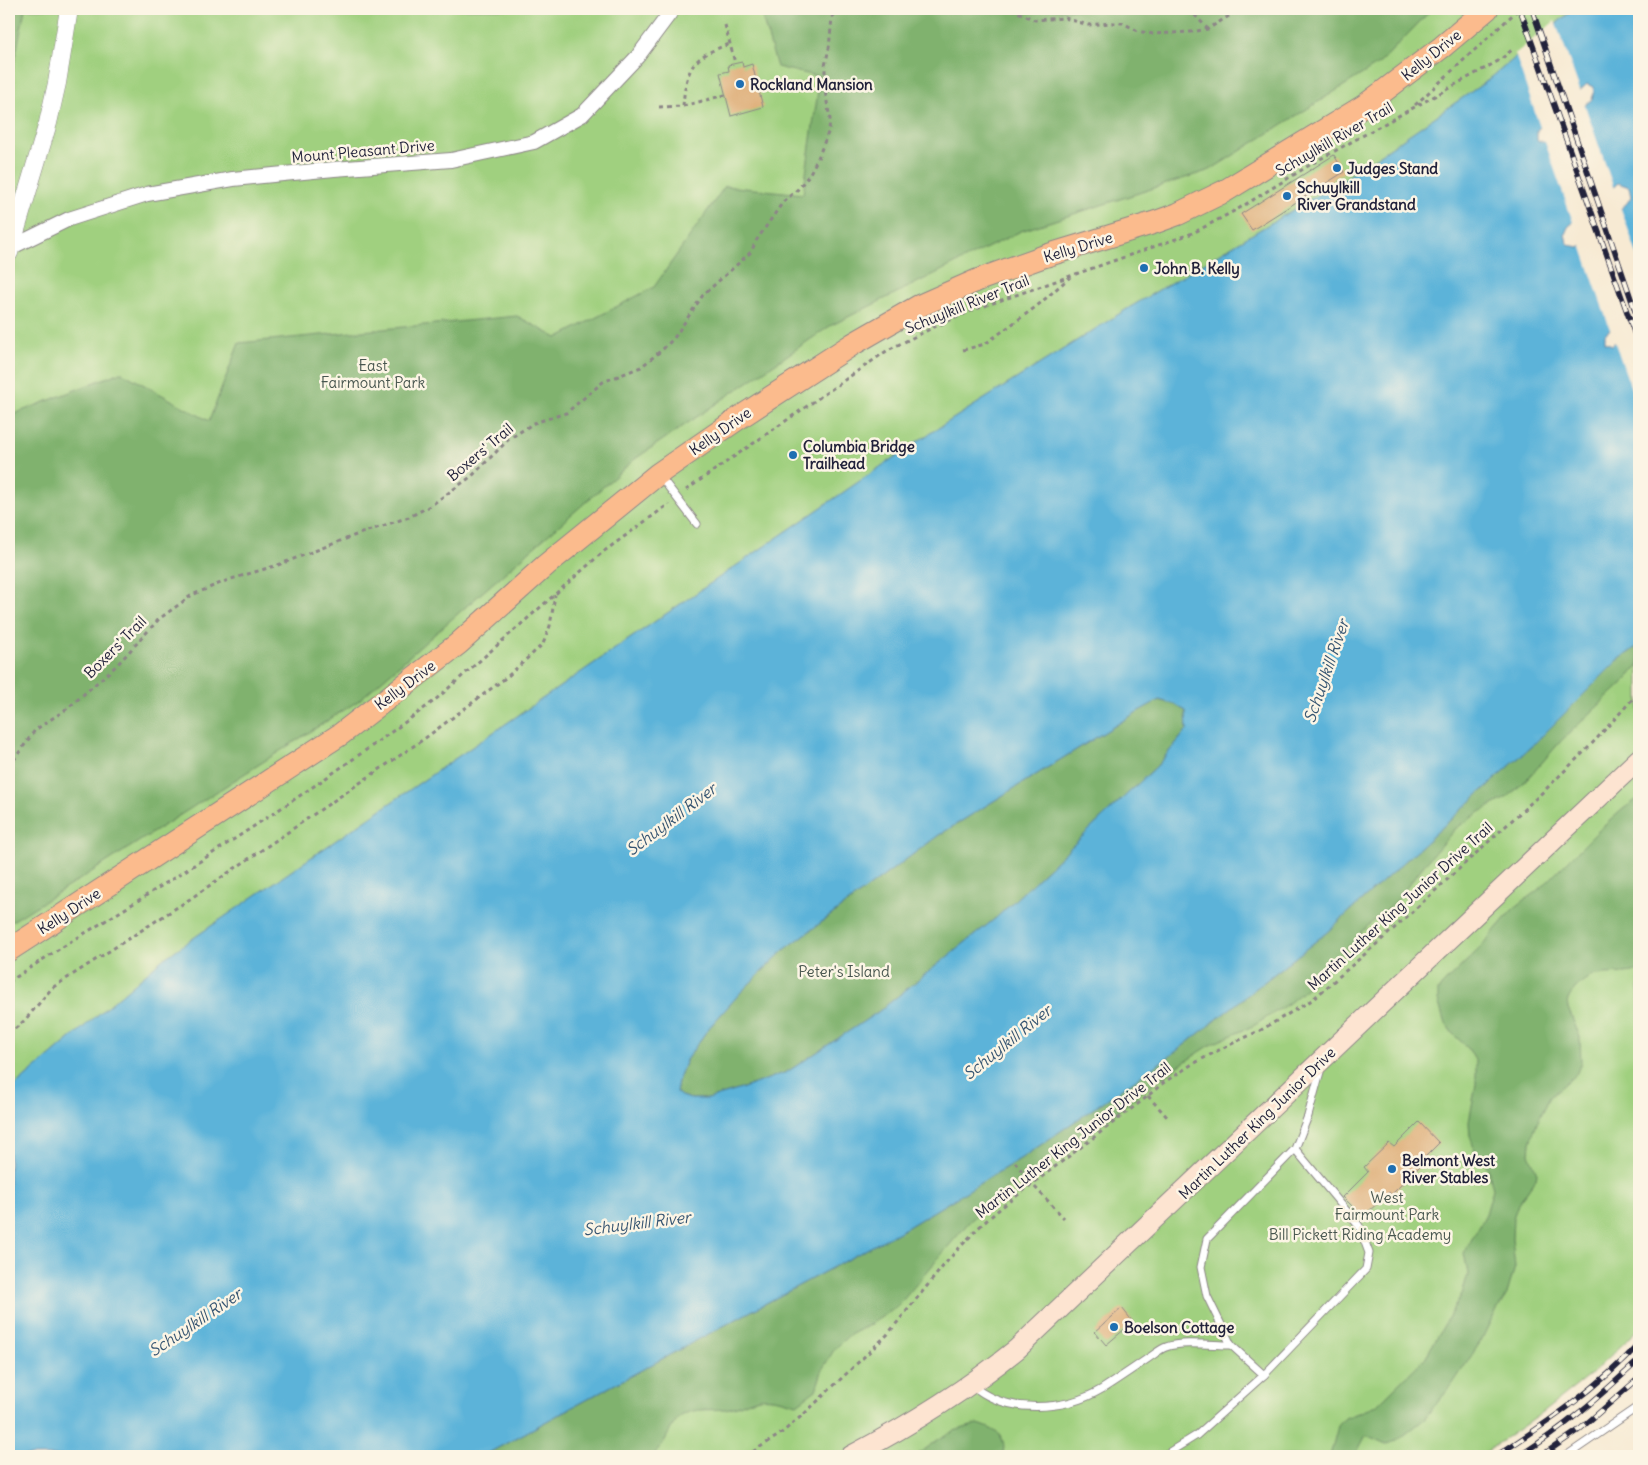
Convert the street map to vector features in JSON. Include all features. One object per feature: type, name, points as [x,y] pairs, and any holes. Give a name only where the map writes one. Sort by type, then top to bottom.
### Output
[{"type":"main road","name":"Kelly Drive","points":[[9,950],[341,734],[458,644],[546,566],[658,474],[779,391],[853,344],[919,306],[1008,268],[1121,234],[1178,214],[1225,191],[1371,101],[1442,47],[1487,9]]},
{"type":"main road","name":"Martin Luther King Junior Drive","points":[[851,1456],[916,1420],[972,1384],[1017,1350],[1639,759]]},
{"type":"street","points":[[10,250],[48,123],[57,83],[69,9]]},
{"type":"street","name":"Mount Pleasant Drive","points":[[10,250],[69,219],[148,194],[233,179],[450,160],[534,142],[582,115],[638,56],[673,9]]},
{"type":"lane","points":[[658,474],[698,524]]},
{"type":"lane","points":[[1264,1375],[1231,1345],[1206,1296],[1201,1267],[1207,1239],[1295,1149],[1308,1116],[1323,1060]]},
{"type":"lane","points":[[1163,1456],[1197,1435],[1264,1375],[1366,1269],[1369,1253],[1358,1226],[1295,1149]]},
{"type":"lane","points":[[972,1384],[979,1391],[1002,1402],[1018,1405],[1055,1405],[1087,1397],[1165,1347],[1178,1345],[1231,1345]]},
{"type":"lane","points":[[1566,1456],[1639,1406]]},
{"type":"path","name":"Boxers' Trail","points":[[9,767],[35,730],[68,708],[117,665],[159,619],[192,595],[228,580],[278,565],[409,517],[430,506],[472,476],[509,438],[534,423],[566,413],[603,382],[641,367],[663,349],[674,338],[703,296],[751,252],[756,241],[783,202],[810,175],[829,130],[830,119],[825,92],[826,66],[834,9]]},
{"type":"path","points":[[1011,9],[1035,20],[1065,18],[1088,25],[1111,22],[1123,23],[1138,31],[1153,34],[1208,29],[1240,9]]},
{"type":"path","points":[[1189,9],[1208,29]]},
{"type":"path","points":[[1410,110],[1519,9]]},
{"type":"path","points":[[726,25],[735,64]]},
{"type":"path","points":[[683,106],[684,92],[690,72],[697,59],[710,50],[730,44]]},
{"type":"path","name":"Schuylkill River Trail","points":[[687,489],[888,350],[976,309],[1175,240],[1209,225],[1313,163],[1500,60],[1513,49]]},
{"type":"path","points":[[659,107],[683,106],[725,95]]},
{"type":"path","points":[[963,350],[985,344],[1037,306],[1073,275]]},
{"type":"path","points":[[9,1034],[25,1020],[52,988],[190,899],[408,750],[508,676],[543,644],[550,626],[556,595]]},
{"type":"path","name":"Martin Luther King Junior Drive Trail","points":[[746,1456],[779,1435],[811,1408],[887,1335],[949,1259],[978,1228],[1002,1207],[1163,1083],[1191,1065],[1261,1030],[1312,1000],[1376,945],[1546,789],[1590,746],[1639,692]]},
{"type":"path","points":[[1148,1096],[1168,1118]]},
{"type":"path","points":[[1015,1162],[1032,1184],[1064,1218]]},
{"type":"green space","name":"East Fairmount Park","points":[[9,9],[1574,9],[1487,81],[1343,180],[1127,309],[921,439],[163,959],[9,1091]]},
{"type":"green space","points":[[9,9],[25,9],[9,89]]},
{"type":"green space","points":[[766,9],[1432,9],[1380,63],[1210,170],[1021,231],[830,326],[635,459],[358,701],[9,923],[9,416],[121,372],[209,421],[239,343],[517,316],[557,338],[654,287],[725,186],[803,194],[820,77],[777,67],[762,17]]},
{"type":"green space","name":"West Fairmount Park","points":[[1639,645],[1639,1329],[1589,1376],[1542,1413],[1480,1456],[483,1456],[1326,933]]},
{"type":"green space","points":[[1639,645],[1639,665],[1628,678],[1561,741],[1531,775],[1508,797],[1480,812],[1455,829],[1397,900],[1361,932],[1327,971],[1289,1003],[1255,1025],[1212,1044],[1189,1059],[1155,1082],[1047,1164],[1005,1190],[970,1221],[897,1307],[848,1336],[834,1350],[823,1368],[816,1390],[797,1404],[779,1399],[764,1398],[755,1399],[730,1408],[699,1410],[687,1413],[677,1420],[661,1446],[652,1456],[483,1456],[908,1227],[1023,1157],[1174,1053],[1326,933],[1536,742],[1617,661]]},
{"type":"green space","name":"Peter's Island","points":[[1158,700],[1174,704],[1186,711],[1187,730],[1157,766],[996,918],[878,1012],[787,1072],[708,1099],[691,1099],[681,1096],[676,1092],[686,1060],[708,1029],[741,992],[784,950],[939,835]]},
{"type":"green space","points":[[1639,798],[1639,970],[1597,975],[1589,978],[1582,982],[1568,998],[1568,1008],[1580,1037],[1581,1062],[1577,1073],[1550,1097],[1536,1125],[1530,1143],[1529,1154],[1537,1173],[1536,1178],[1518,1204],[1513,1218],[1512,1239],[1515,1267],[1507,1294],[1481,1341],[1452,1385],[1422,1421],[1397,1441],[1386,1444],[1366,1435],[1355,1456],[1330,1456],[1338,1426],[1345,1418],[1376,1406],[1425,1358],[1462,1294],[1468,1274],[1464,1253],[1486,1214],[1493,1189],[1488,1168],[1484,1161],[1477,1157],[1470,1136],[1469,1122],[1476,1084],[1476,1062],[1468,1048],[1453,1034],[1444,1021],[1438,1000],[1438,991],[1478,950],[1513,909],[1543,886],[1596,833],[1623,809]]},
{"type":"green space","points":[[978,1424],[995,1431],[1002,1439],[1004,1449],[1002,1456],[916,1456],[939,1439],[954,1431]]},
{"type":"water","name":"Schuylkill River","points":[[1574,9],[1639,9],[1639,303],[1605,334],[1605,342],[1612,345],[1639,320],[1639,430],[1637,436],[1639,446],[1639,645],[1617,661],[1536,742],[1326,933],[1174,1053],[1023,1157],[908,1227],[483,1456],[9,1456],[9,1091],[163,959],[921,439],[1127,309],[1343,180],[1487,81]],"holes":[[[1587,84],[1593,87],[1592,99],[1544,142],[1537,140],[1537,130]],[[1618,183],[1629,187],[1631,197],[1627,203],[1579,247],[1567,243],[1565,234],[1568,227]],[[1159,700],[1174,704],[1186,711],[1187,730],[1157,766],[996,918],[878,1012],[787,1072],[708,1099],[691,1099],[681,1096],[676,1092],[686,1060],[708,1029],[741,992],[784,950],[939,835]]]},
{"type":"pier","points":[[1555,21],[1581,93],[1541,130],[1515,54]]},
{"type":"pier","points":[[1584,103],[1614,189],[1574,225],[1544,139]]},
{"type":"pier","points":[[1620,206],[1639,260],[1639,306],[1611,332],[1580,242]]},
{"type":"pier","points":[[1639,318],[1639,411],[1614,340]]},
{"type":"building","name":"Rockland Mansion","points":[[742,62],[743,67],[752,64],[763,107],[731,116],[720,73],[729,71],[728,65]]},
{"type":"building","name":"Schuylkill River Grandstand","points":[[1334,155],[1344,172],[1252,230],[1241,214]]},
{"type":"building","name":"Belmont West River Stables","points":[[1419,1122],[1439,1143],[1422,1160],[1424,1162],[1391,1195],[1389,1192],[1363,1217],[1343,1197],[1368,1172],[1364,1167],[1389,1143],[1394,1147]]},
{"type":"building","name":"Boelson Cottage","points":[[1122,1308],[1133,1322],[1106,1345],[1095,1332]]},
{"type":"railway","points":[[1520,9],[1639,346]]},
{"type":"railway","points":[[1532,9],[1639,322]]},
{"type":"railway","points":[[1496,1456],[1553,1418],[1589,1391],[1639,1344]]},
{"type":"railway","points":[[1519,1456],[1581,1411],[1639,1360]]},
{"type":"railway","points":[[1541,1456],[1579,1430],[1639,1378]]},
{"type":"place","name":"Rockland Mansion","points":[[740,84]]},
{"type":"place","name":"Judges Stand","points":[[1337,168]]},
{"type":"place","name":"Schuylkill River Grandstand","points":[[1287,196]]},
{"type":"place","name":"John B. Kelly","points":[[1144,268]]},
{"type":"place","name":"Columbia Bridge Trailhead","points":[[793,455]]},
{"type":"place","name":"Belmont West River Stables","points":[[1392,1169]]},
{"type":"place","name":"Boelson Cottage","points":[[1114,1327]]},
{"type":"park label","name":"Bill Pickett Riding Academy","points":[[1360,1234]]}]
